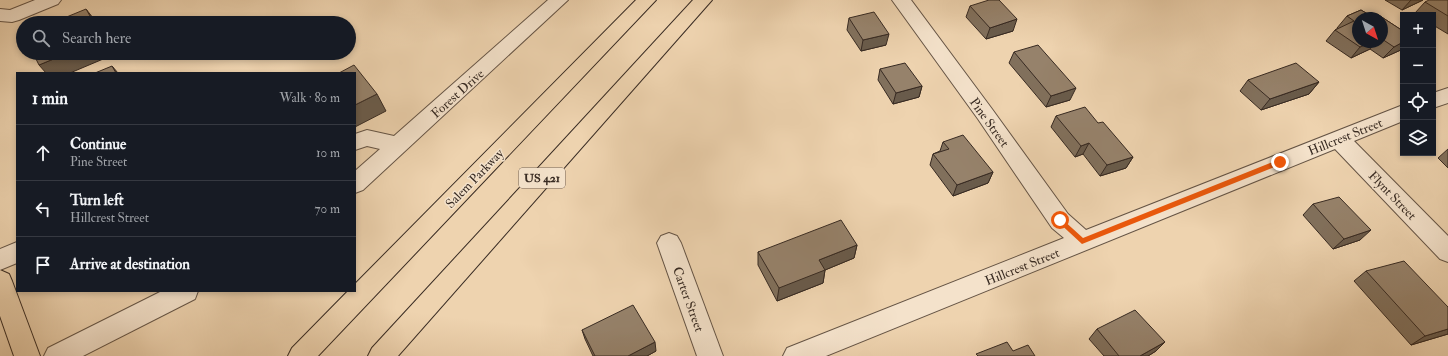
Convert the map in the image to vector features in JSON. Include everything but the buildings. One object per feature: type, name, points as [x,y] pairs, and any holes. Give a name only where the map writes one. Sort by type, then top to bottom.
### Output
[{"type":"main road","name":"Salem Parkway","points":[[301,356],[647,0]]},
{"type":"main road","name":"US 421","points":[[381,356],[703,0]]},
{"type":"main road","points":[[0,281],[27,356]]},
{"type":"street","points":[[0,15],[12,16],[52,0]]},
{"type":"street","name":"Forest Drive","points":[[356,183],[559,0]]},
{"type":"street","name":"Pine Street","points":[[901,0],[986,114],[1060,220],[1082,241]]},
{"type":"street","points":[[1436,100],[1448,95]]},
{"type":"street","name":"Hillcrest Street","points":[[796,356],[1400,114]]},
{"type":"street","points":[[356,142],[367,138],[399,145]]},
{"type":"street","name":"Flynt Street","points":[[1338,138],[1448,252]]},
{"type":"street","name":"Carter Street","points":[[669,243],[710,356]]},
{"type":"street","points":[[0,260],[16,252]]},
{"type":"street","points":[[56,356],[184,292]]},
{"type":"route","points":[[1060,220],[1082,241],[1280,162]]}]
